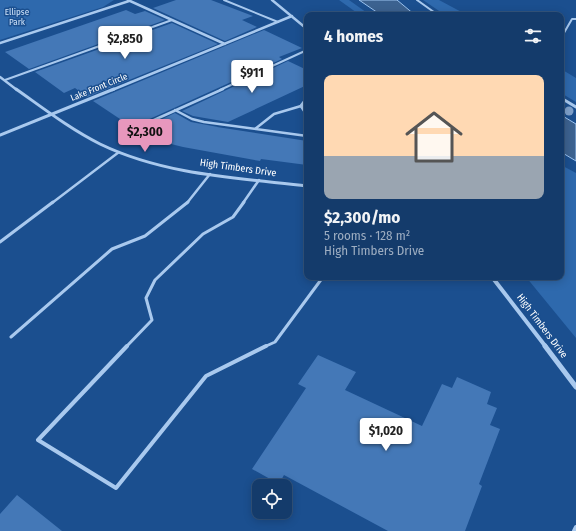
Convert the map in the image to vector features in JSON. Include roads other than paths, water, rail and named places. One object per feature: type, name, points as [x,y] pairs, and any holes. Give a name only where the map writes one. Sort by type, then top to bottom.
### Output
[{"type":"street","points":[[0,43],[129,0],[225,44]]},
{"type":"street","points":[[272,0],[304,26]]},
{"type":"street","points":[[417,0],[434,12]]},
{"type":"street","name":"Lake Front Circle","points":[[0,135],[292,16]]},
{"type":"street","name":"High Timbers Drive","points":[[0,77],[80,134],[119,152],[160,165],[210,174],[304,186]]},
{"type":"street","points":[[564,100],[576,107]]},
{"type":"street","points":[[304,102],[301,106],[304,110]]},
{"type":"street","name":"High Timbers Drive","points":[[494,280],[576,387]]},
{"type":"lane","points":[[224,0],[278,22]]},
{"type":"lane","points":[[564,33],[572,19],[576,18]]},
{"type":"lane","points":[[5,80],[172,20]]},
{"type":"lane","points":[[134,129],[304,51]]},
{"type":"lane","points":[[255,129],[274,114],[301,106]]},
{"type":"lane","points":[[175,110],[198,121],[304,136]]},
{"type":"lane","points":[[0,242],[119,152]]},
{"type":"lane","points":[[11,337],[112,249],[145,236],[185,206],[210,174]]},
{"type":"lane","points":[[259,180],[233,217],[203,234],[155,280],[146,298],[152,320],[38,440],[116,488],[206,376],[275,342],[321,280]]},
{"type":"lane","points":[[574,531],[576,527]]},
{"type":"park label","name":"Ellipse Park","points":[[17,18]]}]
